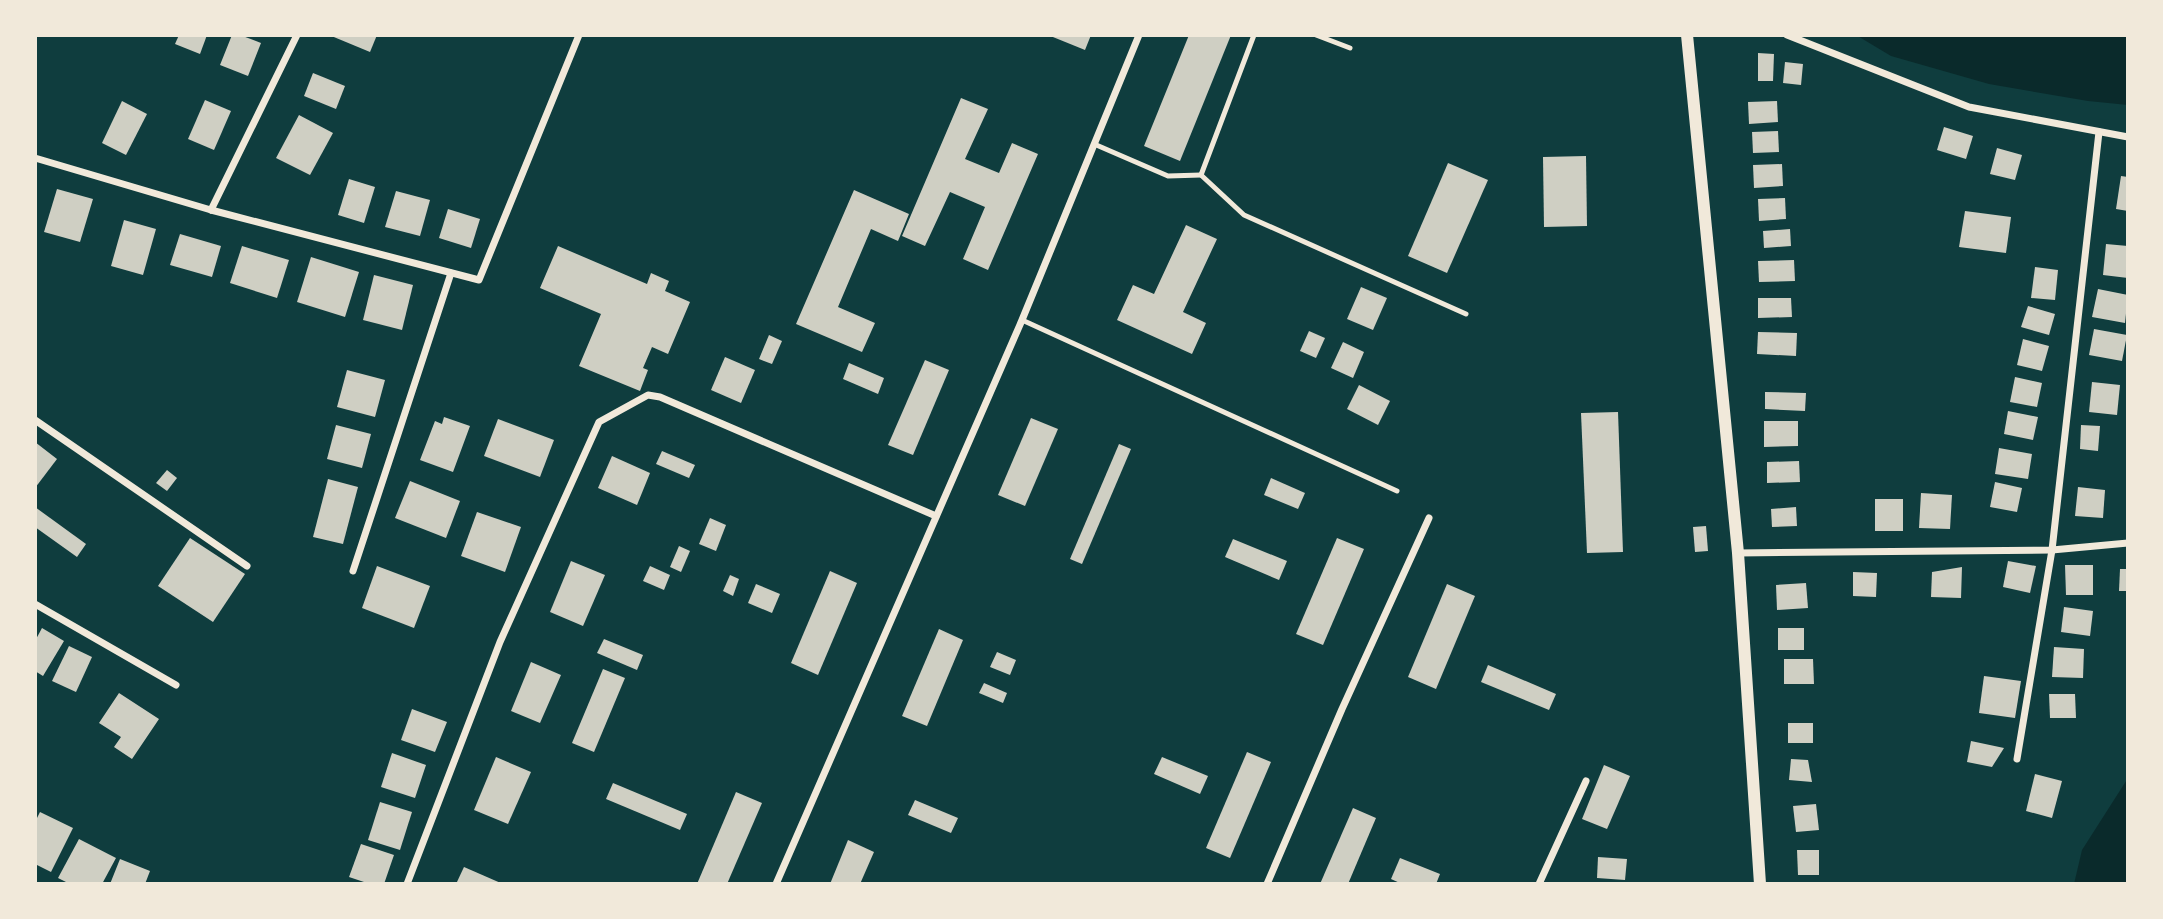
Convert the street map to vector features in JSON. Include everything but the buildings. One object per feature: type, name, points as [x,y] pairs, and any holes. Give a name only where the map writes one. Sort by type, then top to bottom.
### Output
[{"type":"street","points":[[211,210],[297,35]]},
{"type":"street","points":[[35,158],[211,210],[479,280],[579,35]]},
{"type":"street","points":[[776,884],[1022,320],[1139,35]]},
{"type":"street","points":[[1686,35],[1738,553],[1760,884]]},
{"type":"street","points":[[1787,35],[1969,107],[2128,137]]},
{"type":"street","points":[[2017,759],[2052,550],[2099,132]]},
{"type":"street","points":[[353,571],[452,273]]},
{"type":"street","points":[[407,884],[500,642],[599,422],[648,395],[660,397],[936,516]]},
{"type":"street","points":[[35,420],[247,566]]},
{"type":"street","points":[[1267,884],[1342,709],[1429,518]]},
{"type":"street","points":[[1738,553],[2052,550],[2128,543]]},
{"type":"street","points":[[35,604],[176,685]]},
{"type":"street","points":[[1539,884],[1586,781]]},
{"type":"lane","points":[[1201,175],[1254,35]]},
{"type":"lane","points":[[1316,35],[1350,48]]},
{"type":"lane","points":[[1094,144],[1168,176],[1201,175],[1244,215],[1466,314]]},
{"type":"lane","points":[[1022,320],[1397,491]]},
{"type":"water","points":[[1856,35],[2128,35],[2128,105],[1989,84],[1891,56]]},
{"type":"water","points":[[2128,778],[2128,884],[2074,884],[2082,850]]}]
